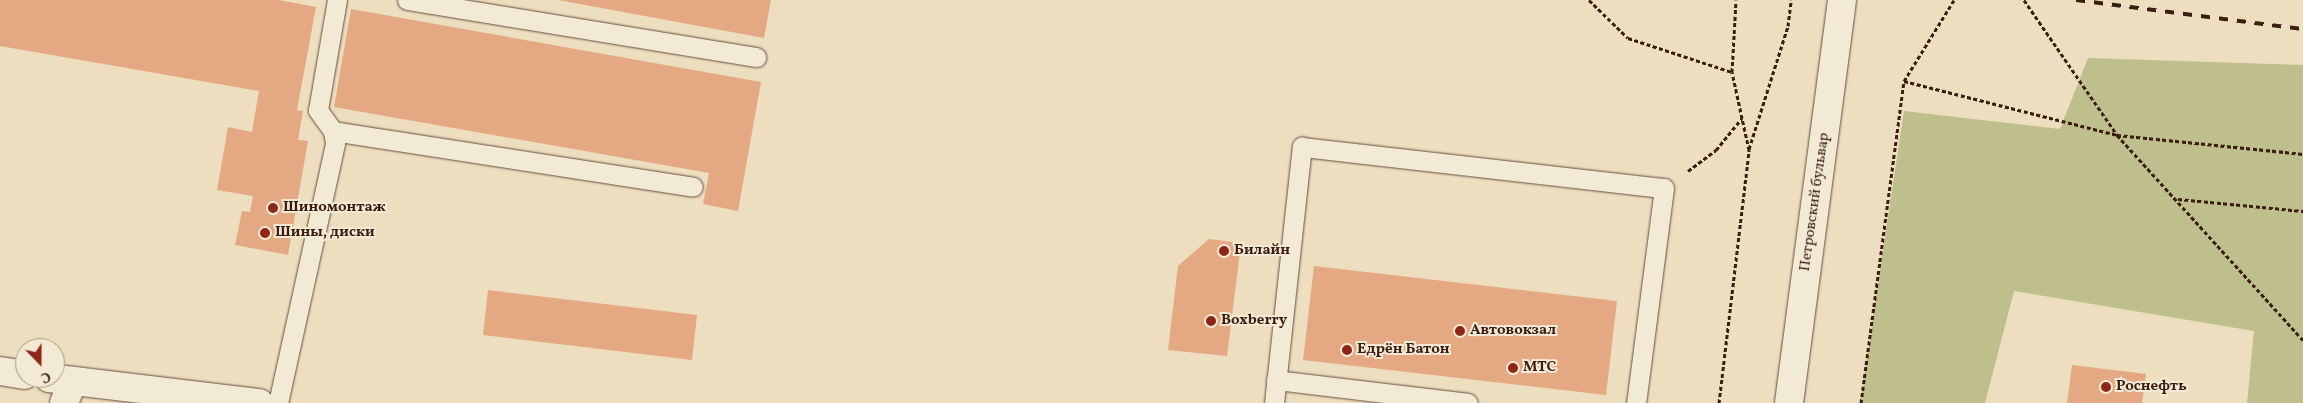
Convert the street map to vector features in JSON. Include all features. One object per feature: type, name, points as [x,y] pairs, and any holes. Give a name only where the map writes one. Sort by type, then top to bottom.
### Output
[{"type":"street","name":"Петровский бульвар","points":[[1788,403],[1842,0]]},
{"type":"street","points":[[0,371],[15,373]]},
{"type":"street","points":[[65,387],[260,403]]},
{"type":"lane","points":[[278,403],[335,143],[333,131],[318,110],[337,0]]},
{"type":"lane","points":[[407,0],[756,58]]},
{"type":"lane","points":[[333,131],[693,187]]},
{"type":"lane","points":[[1274,403],[1302,147],[1664,188],[1636,403]]},
{"type":"lane","points":[[1276,380],[1468,403]]},
{"type":"path","points":[[1589,0],[1628,38],[1732,72]]},
{"type":"path","points":[[1736,0],[1732,72],[1749,150]]},
{"type":"path","points":[[1719,403],[1749,150],[1788,26],[1791,0]]},
{"type":"path","points":[[1861,403],[1904,81],[1954,0]]},
{"type":"path","points":[[2024,0],[2117,135],[2303,340]]},
{"type":"path","points":[[1904,81],[2117,135],[2303,154]]},
{"type":"path","points":[[1664,188],[1716,150],[1742,118]]},
{"type":"path","points":[[2177,199],[2303,211]]},
{"type":"green space","points":[[2088,58],[2303,65],[2303,403],[2247,403],[2254,331],[2014,291],[1985,403],[1860,403],[1904,111],[2060,129]]},
{"type":"building","points":[[0,0],[279,0],[316,7],[297,110],[303,111],[298,140],[308,141],[288,255],[235,245],[242,211],[250,212],[253,196],[217,190],[228,127],[252,132],[259,91],[0,46]]},
{"type":"building","points":[[558,0],[771,0],[764,38]]},
{"type":"building","points":[[351,9],[761,82],[738,211],[703,204],[709,173],[334,107]]},
{"type":"building","points":[[1209,239],[1241,243],[1227,356],[1168,350],[1178,266]]},
{"type":"building","name":"Автовокзал","points":[[1314,266],[1617,301],[1606,395],[1303,360]]},
{"type":"building","points":[[488,290],[697,315],[692,360],[483,335]]},
{"type":"building","points":[[2072,365],[2146,374],[2142,403],[2067,403]]},
{"type":"railway","points":[[2076,0],[2303,29]]},
{"type":"place","name":"Шиномонтаж","points":[[273,208]]},
{"type":"place","name":"Шины, диски","points":[[265,233]]},
{"type":"place","name":"Билайн","points":[[1224,251]]},
{"type":"place","name":"Boxberry","points":[[1211,321]]},
{"type":"place","name":"Автовокзал","points":[[1460,331]]},
{"type":"place","name":"Едрён Батон","points":[[1347,350]]},
{"type":"place","name":"МТС","points":[[1513,368]]},
{"type":"place","name":"Роснефть","points":[[2106,387]]}]
